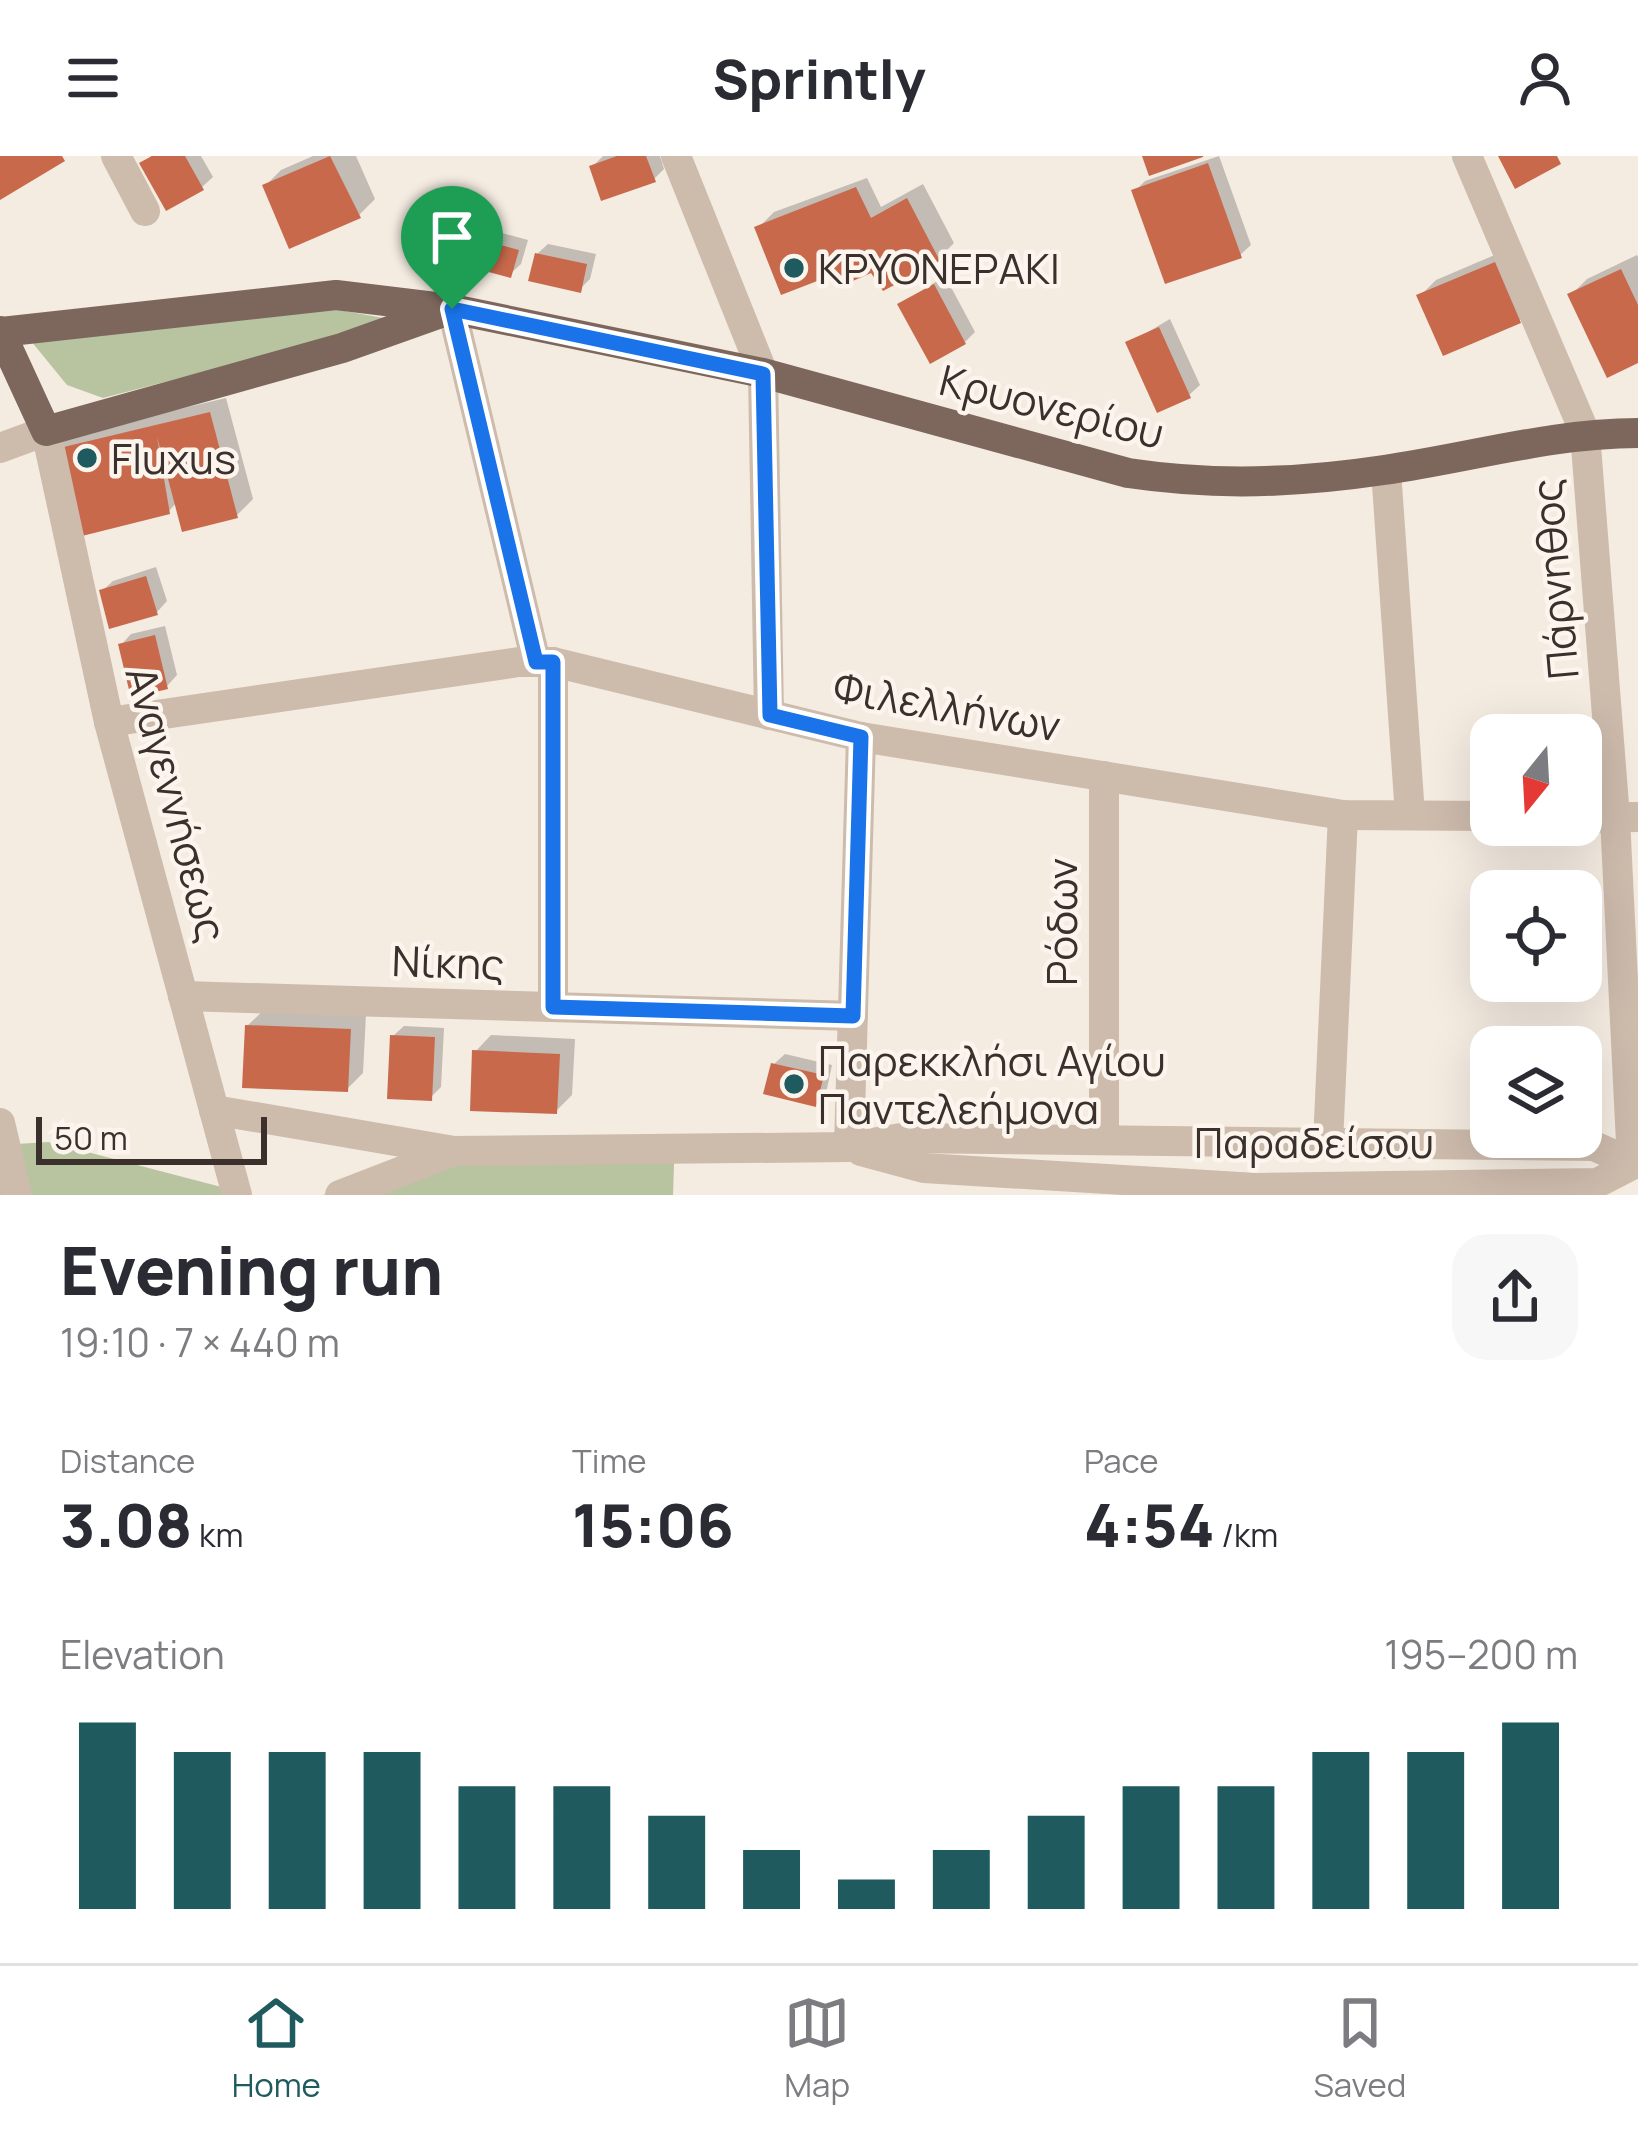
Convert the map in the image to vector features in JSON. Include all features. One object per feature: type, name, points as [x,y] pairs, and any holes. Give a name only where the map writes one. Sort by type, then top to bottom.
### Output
[{"type":"main road","name":"Κρυονερίου","points":[[46,431],[0,332],[336,295],[452,309],[763,374],[1169,479],[1270,484],[1386,470],[1585,433],[1638,433]]},
{"type":"main road","points":[[46,431],[342,348],[452,309]]},
{"type":"street","points":[[116,156],[145,211]]},
{"type":"street","points":[[676,156],[763,374],[770,715]]},
{"type":"street","name":"Πάρνηθος","points":[[1467,156],[1585,433],[1627,818],[1635,1162]]},
{"type":"street","points":[[452,309],[545,662],[553,1007]]},
{"type":"street","points":[[0,448],[46,431]]},
{"type":"street","name":"Αναγεννήσεως","points":[[46,431],[109,722],[237,1195]]},
{"type":"street","points":[[1386,470],[1410,815]]},
{"type":"street","name":"Φιλελλήνων","points":[[109,722],[545,662],[861,737],[1343,815],[1470,816]]},
{"type":"street","points":[[849,1148],[861,737]]},
{"type":"street","name":"Ρόδων","points":[[1104,776],[1104,1140]]},
{"type":"street","points":[[1328,1143],[1343,815]]},
{"type":"street","name":"Νίκης","points":[[184,996],[853,1016]]},
{"type":"street","points":[[214,1110],[454,1151]]},
{"type":"street","points":[[0,1123],[16,1195]]},
{"type":"street","name":"Παραδείσου","points":[[340,1195],[454,1151],[849,1148],[901,1138],[1594,1146],[1635,1162]]},
{"type":"street","name":"Παραδείσου","points":[[849,1148],[924,1168],[1256,1188],[1597,1183],[1635,1162]]},
{"type":"green space","points":[[334,309],[400,321],[103,398],[67,385],[31,341]]},
{"type":"green space","points":[[49,1142],[252,1195],[0,1195],[0,1145]]},
{"type":"green space","points":[[454,1151],[674,1163],[673,1195],[323,1195]]},
{"type":"building","points":[[0,156],[62,156],[65,161],[0,200]]},
{"type":"building","points":[[152,156],[185,156],[204,190],[166,211],[139,163]]},
{"type":"building","points":[[330,156],[361,218],[289,249],[262,185]]},
{"type":"building","points":[[617,156],[646,156],[656,182],[601,201],[589,166]]},
{"type":"building","points":[[1142,156],[1203,156],[1203,157],[1149,176]]},
{"type":"building","points":[[1498,156],[1557,156],[1561,164],[1515,189]]},
{"type":"building","points":[[1208,163],[1242,258],[1165,284],[1131,190]]},
{"type":"building","points":[[856,187],[871,218],[907,198],[940,261],[883,291],[871,273],[846,284],[838,273],[781,295],[754,227]]},
{"type":"building","points":[[467,236],[519,250],[511,278],[459,264]]},
{"type":"building","points":[[535,253],[587,264],[581,293],[528,281]]},
{"type":"building","points":[[1495,262],[1521,323],[1443,356],[1416,295]]},
{"type":"building","points":[[1621,269],[1638,305],[1638,363],[1607,378],[1567,294]]},
{"type":"building","points":[[934,284],[966,344],[930,364],[897,304]]},
{"type":"building","points":[[1159,327],[1191,398],[1157,413],[1125,342]]},
{"type":"building","points":[[210,412],[238,518],[182,532],[157,437],[170,514],[70,539],[47,451]]},
{"type":"building","points":[[146,576],[158,615],[109,629],[99,590]]},
{"type":"building","points":[[155,635],[168,689],[131,698],[118,644]]},
{"type":"building","points":[[245,1025],[351,1029],[348,1092],[242,1088]]},
{"type":"building","points":[[390,1035],[435,1037],[432,1101],[387,1099]]},
{"type":"building","points":[[472,1050],[560,1054],[557,1114],[470,1111]]},
{"type":"building","name":"Παρεκκλήσι Αγίου Παντελεήμονα","points":[[771,1063],[824,1075],[816,1107],[763,1094]]},
{"type":"place","name":"ΚΡΥΟΝΕΡΑΚΙ","points":[[794,268]]},
{"type":"place","name":"Fluxus","points":[[87,458]]},
{"type":"place","name":"Παρεκκλήσι Αγίου Παντελεήμονα","points":[[794,1084]]},
{"type":"route","points":[[452,309],[763,374],[770,715],[861,737],[853,1016],[553,1007],[553,662],[536,662],[452,309]]}]
